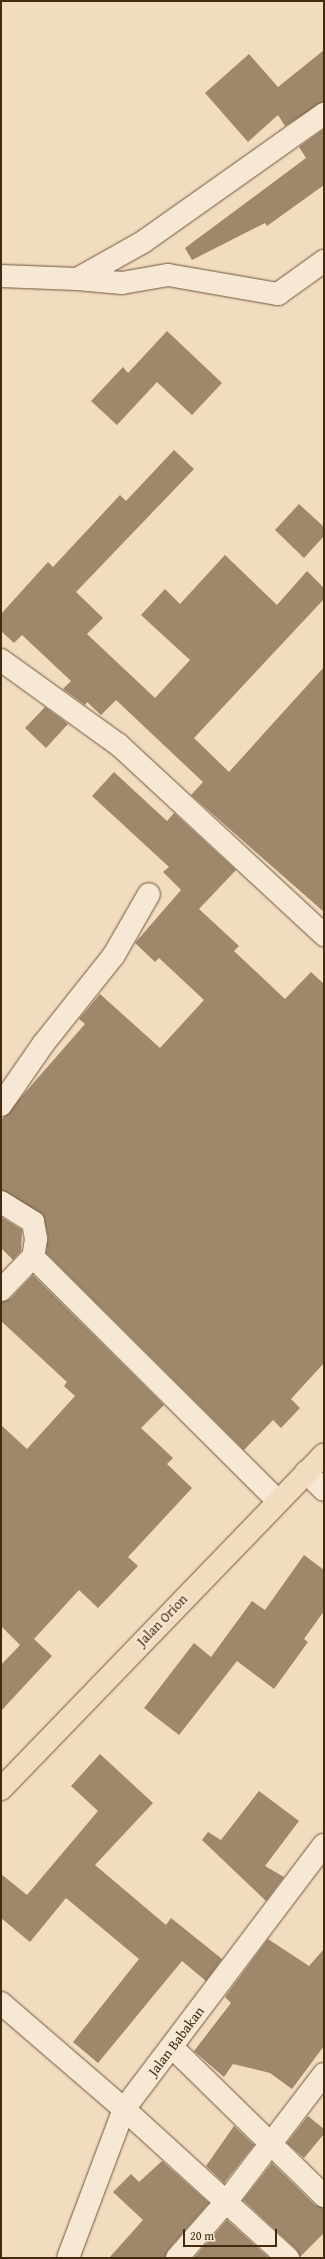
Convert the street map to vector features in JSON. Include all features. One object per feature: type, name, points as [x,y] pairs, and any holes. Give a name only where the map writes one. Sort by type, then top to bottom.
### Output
[{"type":"highway","name":"Jalan Orion","points":[[1,1787],[277,1500],[324,1454]]},
{"type":"street","points":[[77,279],[143,242],[324,114]]},
{"type":"street","points":[[1,276],[77,279],[122,283],[168,275],[272,294],[286,290],[324,261]]},
{"type":"street","points":[[4,668],[119,745],[324,935]]},
{"type":"street","points":[[1,1106],[44,1043],[114,955],[148,894]]},
{"type":"street","points":[[1,1202],[33,1222],[36,1239],[33,1257],[1,1290]]},
{"type":"street","points":[[33,1257],[277,1500]]},
{"type":"street","points":[[306,1472],[324,1490]]},
{"type":"street","name":"Jalan Babakan","points":[[68,2258],[124,2109],[324,1844]]},
{"type":"street","points":[[1,2003],[124,2109],[288,2258]]},
{"type":"street","points":[[172,2047],[272,2142],[324,2196]]},
{"type":"street","points":[[177,2258],[226,2202],[324,2074]]},
{"type":"building","points":[[324,50],[324,102],[285,126],[278,115],[248,142],[205,93],[249,54],[278,87]]},
{"type":"building","points":[[324,129],[324,185],[267,226],[265,223],[192,260],[185,248],[306,158],[299,147]]},
{"type":"building","points":[[167,331],[222,383],[192,415],[157,382],[117,425],[91,401],[123,367],[128,373]]},
{"type":"building","points":[[174,450],[194,469],[76,592],[103,618],[87,634],[155,698],[190,660],[141,615],[165,589],[180,604],[225,555],[277,605],[307,571],[324,588],[324,599],[194,738],[229,772],[324,667],[324,912],[191,795],[203,782],[116,700],[101,715],[87,702],[85,705],[63,689],[71,681],[22,635],[14,643],[1,631],[1,614],[48,562],[53,567],[120,495],[126,501]]},
{"type":"building","points":[[299,504],[324,527],[324,536],[304,558],[275,530]]},
{"type":"building","points":[[45,707],[68,724],[46,748],[25,728]]},
{"type":"building","points":[[114,772],[167,821],[174,813],[236,870],[199,909],[239,946],[234,951],[285,999],[311,972],[324,984],[324,1363],[291,1399],[300,1408],[281,1428],[273,1420],[244,1450],[46,1253],[48,1237],[43,1215],[1,1190],[1,1120],[85,1024],[79,1019],[100,994],[160,1048],[204,1000],[159,958],[155,962],[135,943],[181,890],[163,872],[169,867],[92,796]]},
{"type":"building","points":[[1,1217],[22,1230],[21,1251],[13,1260],[1,1248]]},
{"type":"building","points":[[33,1275],[164,1405],[141,1428],[173,1458],[167,1464],[192,1488],[128,1557],[138,1566],[98,1608],[79,1590],[34,1639],[52,1656],[1,1711],[1,1665],[20,1645],[1,1626],[1,1425],[27,1449],[75,1396],[64,1386],[67,1382],[1,1321],[1,1302],[10,1299]]},
{"type":"building","points":[[304,1555],[324,1570],[324,1611],[304,1639],[308,1642],[274,1689],[237,1661],[179,1735],[144,1708],[194,1643],[211,1657],[252,1601],[265,1610]]},
{"type":"building","points":[[100,1754],[153,1803],[95,1865],[166,1925],[171,1918],[222,1959],[206,1981],[182,1961],[98,2063],[73,2042],[139,1959],[66,1898],[30,1942],[1,1918],[1,1874],[27,1895],[98,1811],[71,1786]]},
{"type":"building","points":[[259,1791],[299,1821],[265,1866],[284,1877],[266,1901],[202,1840],[208,1832],[221,1840]]},
{"type":"building","points":[[268,1939],[309,1966],[324,1949],[324,2046],[292,2089],[270,2073],[233,2064],[224,2077],[194,2051],[231,2003],[225,1997]]},
{"type":"building","points":[[308,2116],[324,2129],[324,2134],[304,2158],[287,2143]]},
{"type":"building","points":[[234,2126],[254,2145],[224,2183],[206,2166]]},
{"type":"building","points":[[162,2161],[209,2203],[168,2250],[165,2258],[109,2258],[143,2220],[113,2192],[131,2174],[139,2182]]},
{"type":"building","points":[[272,2163],[315,2205],[324,2208],[324,2233],[300,2257],[296,2249],[243,2200]]},
{"type":"building","points":[[227,2220],[269,2258],[194,2258]]}]
